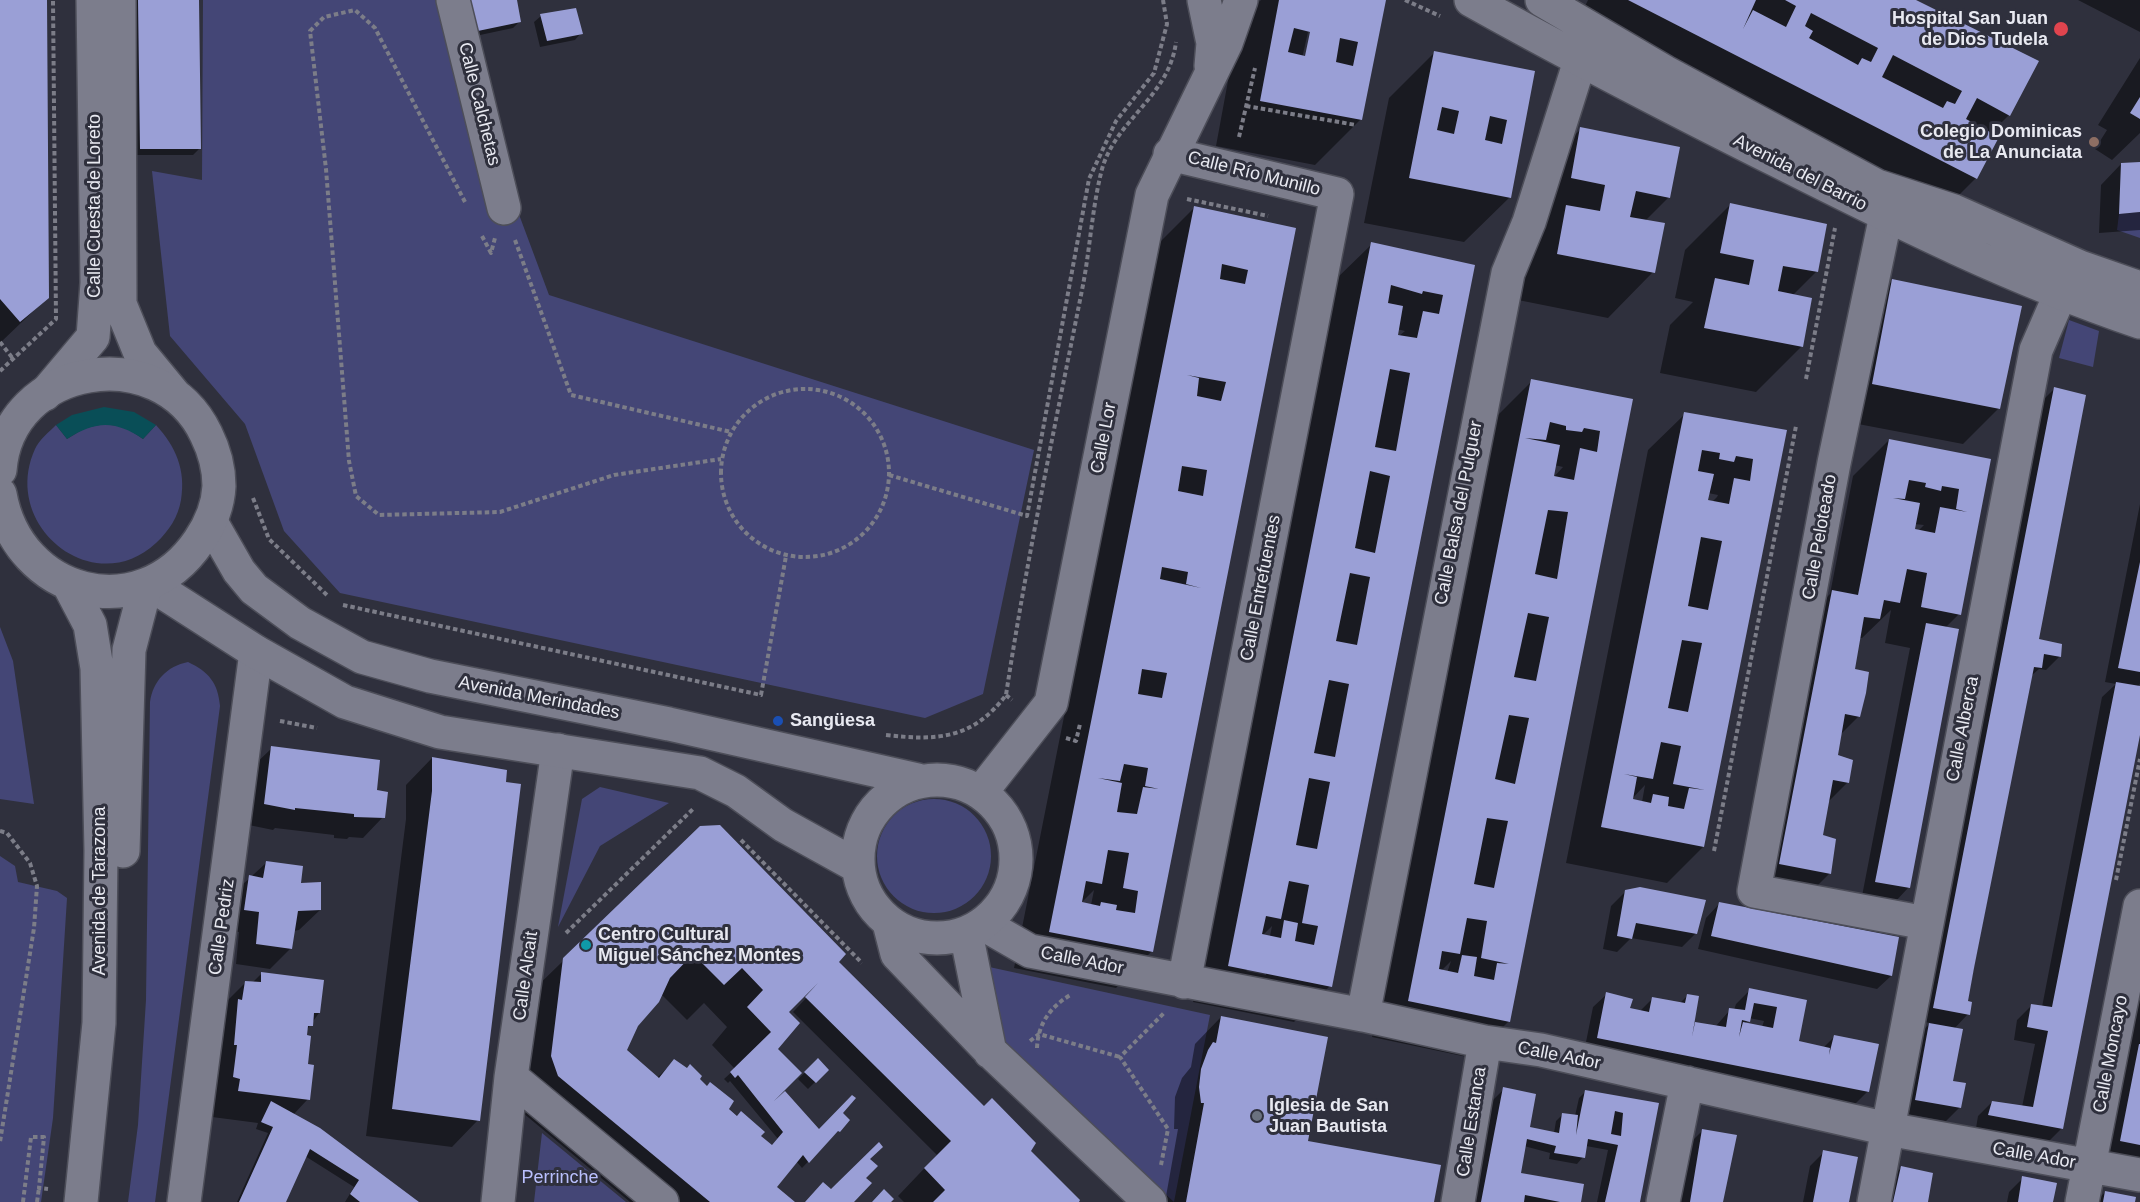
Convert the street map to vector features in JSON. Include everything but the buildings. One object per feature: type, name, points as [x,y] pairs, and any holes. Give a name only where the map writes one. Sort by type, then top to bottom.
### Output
[{"type":"street","name":"Calle Cuesta de Loreto","points":[[45,394],[93,337],[97,283],[93,0]]},
{"type":"street","name":"Calle Cuesta de Loreto","points":[[118,0],[120,304],[140,353],[173,393]]},
{"type":"street","name":"Calle Calchetas","points":[[453,0],[504,208]]},
{"type":"street","name":"Calle Lor","points":[[1204,0],[1213,43],[1211,74]]},
{"type":"street","name":"Calle Lor","points":[[981,791],[1051,703],[1152,195],[1234,24],[1241,0]]},
{"type":"street","name":"Avenida del Barrio","points":[[1542,0],[1618,45],[1876,186],[1954,211],[2080,267],[2140,288]]},
{"type":"street","name":"Avenida del Barrio","points":[[1460,10],[1580,61],[1886,217],[2060,295],[2140,322]]},
{"type":"street","points":[[1580,61],[1603,48],[1618,45]]},
{"type":"street","name":"Calle Balsa del Pulguer","points":[[1363,1015],[1508,273],[1529,222],[1580,61]]},
{"type":"street","name":"Calle Río Munillo","points":[[1170,154],[1337,194]]},
{"type":"street","name":"Calle Peloteado","points":[[1876,186],[1888,206],[1834,463],[1754,891],[1926,923]]},
{"type":"street","name":"Calle Entrefuentes","points":[[1184,982],[1337,194]]},
{"type":"street","name":"Calle Alberca","points":[[1874,1202],[2036,350],[2066,281],[2080,267]]},
{"type":"street","points":[[0,470],[4,436],[25,410],[45,394],[75,377],[105,372],[141,377],[173,393],[199,418],[214,451],[219,487],[211,522],[187,559],[148,584],[108,592],[69,585],[42,569],[19,547],[4,518],[0,494]]},
{"type":"street","name":"Avenida Merindades","points":[[211,522],[239,571],[254,589],[300,623],[362,657],[430,676],[669,724],[918,780]]},
{"type":"street","points":[[148,584],[256,652],[345,702],[440,732],[700,773],[736,791],[783,825],[857,866]]},
{"type":"street","name":"Avenida de Tarazona","points":[[101,1202],[119,1022],[129,650],[148,584]]},
{"type":"street","name":"Avenida de Tarazona","points":[[68,1196],[99,1023],[101,839],[97,668],[90,625],[69,585]]},
{"type":"street","name":"Calle Pedriz","points":[[184,1202],[256,652]]},
{"type":"street","name":"Calle Alcait","points":[[498,1202],[511,1077],[558,750]]},
{"type":"street","points":[[951,779],[981,791],[1000,809],[1013,832],[1017,857],[1013,883],[1006,898],[975,928],[947,938],[927,938],[907,933],[889,923],[874,907],[862,888],[857,866],[860,838],[872,812],[892,792],[918,780],[951,779]]},
{"type":"street","name":"Calle Moncayo","points":[[2082,1202],[2140,906]]},
{"type":"street","points":[[889,923],[897,954],[990,1052],[1150,1202]]},
{"type":"street","points":[[975,928],[990,1052]]},
{"type":"street","name":"Calle Ador","points":[[975,928],[1030,951],[1363,1015],[1485,1042],[1541,1050],[1888,1129],[2140,1175]]},
{"type":"street","name":"Calle Estanca","points":[[1458,1202],[1485,1042]]},
{"type":"street","points":[[511,1077],[662,1202]]},
{"type":"street","points":[[1663,1202],[1687,1083]]},
{"type":"path","points":[[0,371],[56,319],[53,0]]},
{"type":"path","points":[[889,475],[1027,516],[1089,179],[1116,121],[1154,73],[1167,24],[1163,0]]},
{"type":"path","points":[[1405,0],[1460,10]]},
{"type":"path","points":[[466,204],[375,27],[355,10],[324,17],[310,31],[326,169],[349,461],[356,496],[380,515],[500,512],[614,475],[721,459]]},
{"type":"path","points":[[992,714],[1006,695],[1034,520],[1083,282],[1101,170],[1118,135],[1161,85],[1174,57],[1176,36]]},
{"type":"path","points":[[1239,139],[1256,64]]},
{"type":"path","points":[[1246,106],[1356,125]]},
{"type":"path","points":[[1185,211],[1187,199],[1280,218]]},
{"type":"path","points":[[481,233],[491,253],[504,208]]},
{"type":"path","points":[[504,208],[571,395],[731,432]]},
{"type":"path","points":[[1806,379],[1836,219]]},
{"type":"path","points":[[0,342],[14,360]]},
{"type":"path","points":[[802,389],[829,392],[853,404],[873,423],[885,447],[889,475],[884,501],[871,525],[851,544],[826,555],[786,556],[772,551],[749,537],[731,515],[721,488],[721,459],[731,432],[749,410],[774,395],[802,389]]},
{"type":"path","points":[[1714,851],[1796,426]]},
{"type":"path","points":[[252,495],[269,539],[335,603],[761,695],[786,556]]},
{"type":"path","points":[[1076,741],[1081,718]]},
{"type":"path","points":[[272,719],[319,728]]},
{"type":"path","points":[[2115,885],[2140,759]]},
{"type":"path","points":[[559,940],[702,800]]},
{"type":"path","points":[[0,831],[7,833],[30,863],[37,886],[34,928],[0,1142]]},
{"type":"path","points":[[734,833],[866,966]]},
{"type":"path","points":[[1038,1056],[1036,1047],[1041,1024],[1055,1006],[1079,992]]},
{"type":"path","points":[[1120,1057],[1167,1010]]},
{"type":"path","points":[[1039,1034],[1120,1057],[1168,1129],[1160,1170]]},
{"type":"path","points":[[23,1202],[31,1137],[44,1137],[38,1202]]},
{"type":"path","points":[[39,1188],[68,1196]]},
{"type":"green space","points":[[203,0],[439,0],[549,295],[1034,450],[983,694],[925,718],[340,593],[284,531],[245,424],[170,336],[152,171],[202,180]]},
{"type":"green space","points":[[2140,212],[2140,238],[2117,230],[2119,214]]},
{"type":"green space","points":[[2069,320],[2099,331],[2093,367],[2059,358]]},
{"type":"green space","points":[[104,424],[125,427],[143,439],[156,425],[174,450],[182,479],[180,506],[169,529],[156,543],[132,559],[106,564],[81,559],[59,547],[42,528],[30,504],[28,478],[35,449],[56,425],[67,439],[85,428]]},
{"type":"green space","points":[[0,627],[13,661],[34,804],[0,799]]},
{"type":"green space","points":[[188,662],[202,670],[211,679],[217,691],[220,706],[155,1202],[128,1202],[138,1125],[146,1000],[150,702],[154,687],[162,676],[174,667]]},
{"type":"green space","points":[[600,787],[669,803],[600,846],[558,927],[582,799]]},
{"type":"green space","points":[[934,799],[956,804],[974,816],[986,834],[991,856],[986,878],[974,896],[956,908],[934,913],[912,908],[894,896],[882,878],[877,856],[882,834],[894,816],[912,804]]},
{"type":"green space","points":[[0,856],[15,866],[18,882],[57,891],[67,898],[53,1118],[41,1202],[0,1202]]},
{"type":"green space","points":[[980,965],[1210,1015],[1174,1202],[1050,1089],[1005,1042],[994,1016]]},
{"type":"green space","name":"Perrinche","points":[[542,1133],[626,1202],[534,1202]]},
{"type":"shaded area","points":[[104,407],[134,412],[156,425],[143,439],[123,428],[105,425],[87,429],[67,439],[56,425],[72,415]]},
{"type":"place","name":"Hospital San Juan de Dios Tudela","points":[[2061,29]]},
{"type":"place","name":"Colegio Dominicas de La Anunciata","points":[[2094,142]]},
{"type":"place","name":"Sangüesa","points":[[778,721]]},
{"type":"place","name":"Centro Cultural Miguel Sánchez Montes","points":[[586,945]]},
{"type":"place","name":"Iglesia de San Juan Bautista","points":[[1257,1116]]}]
